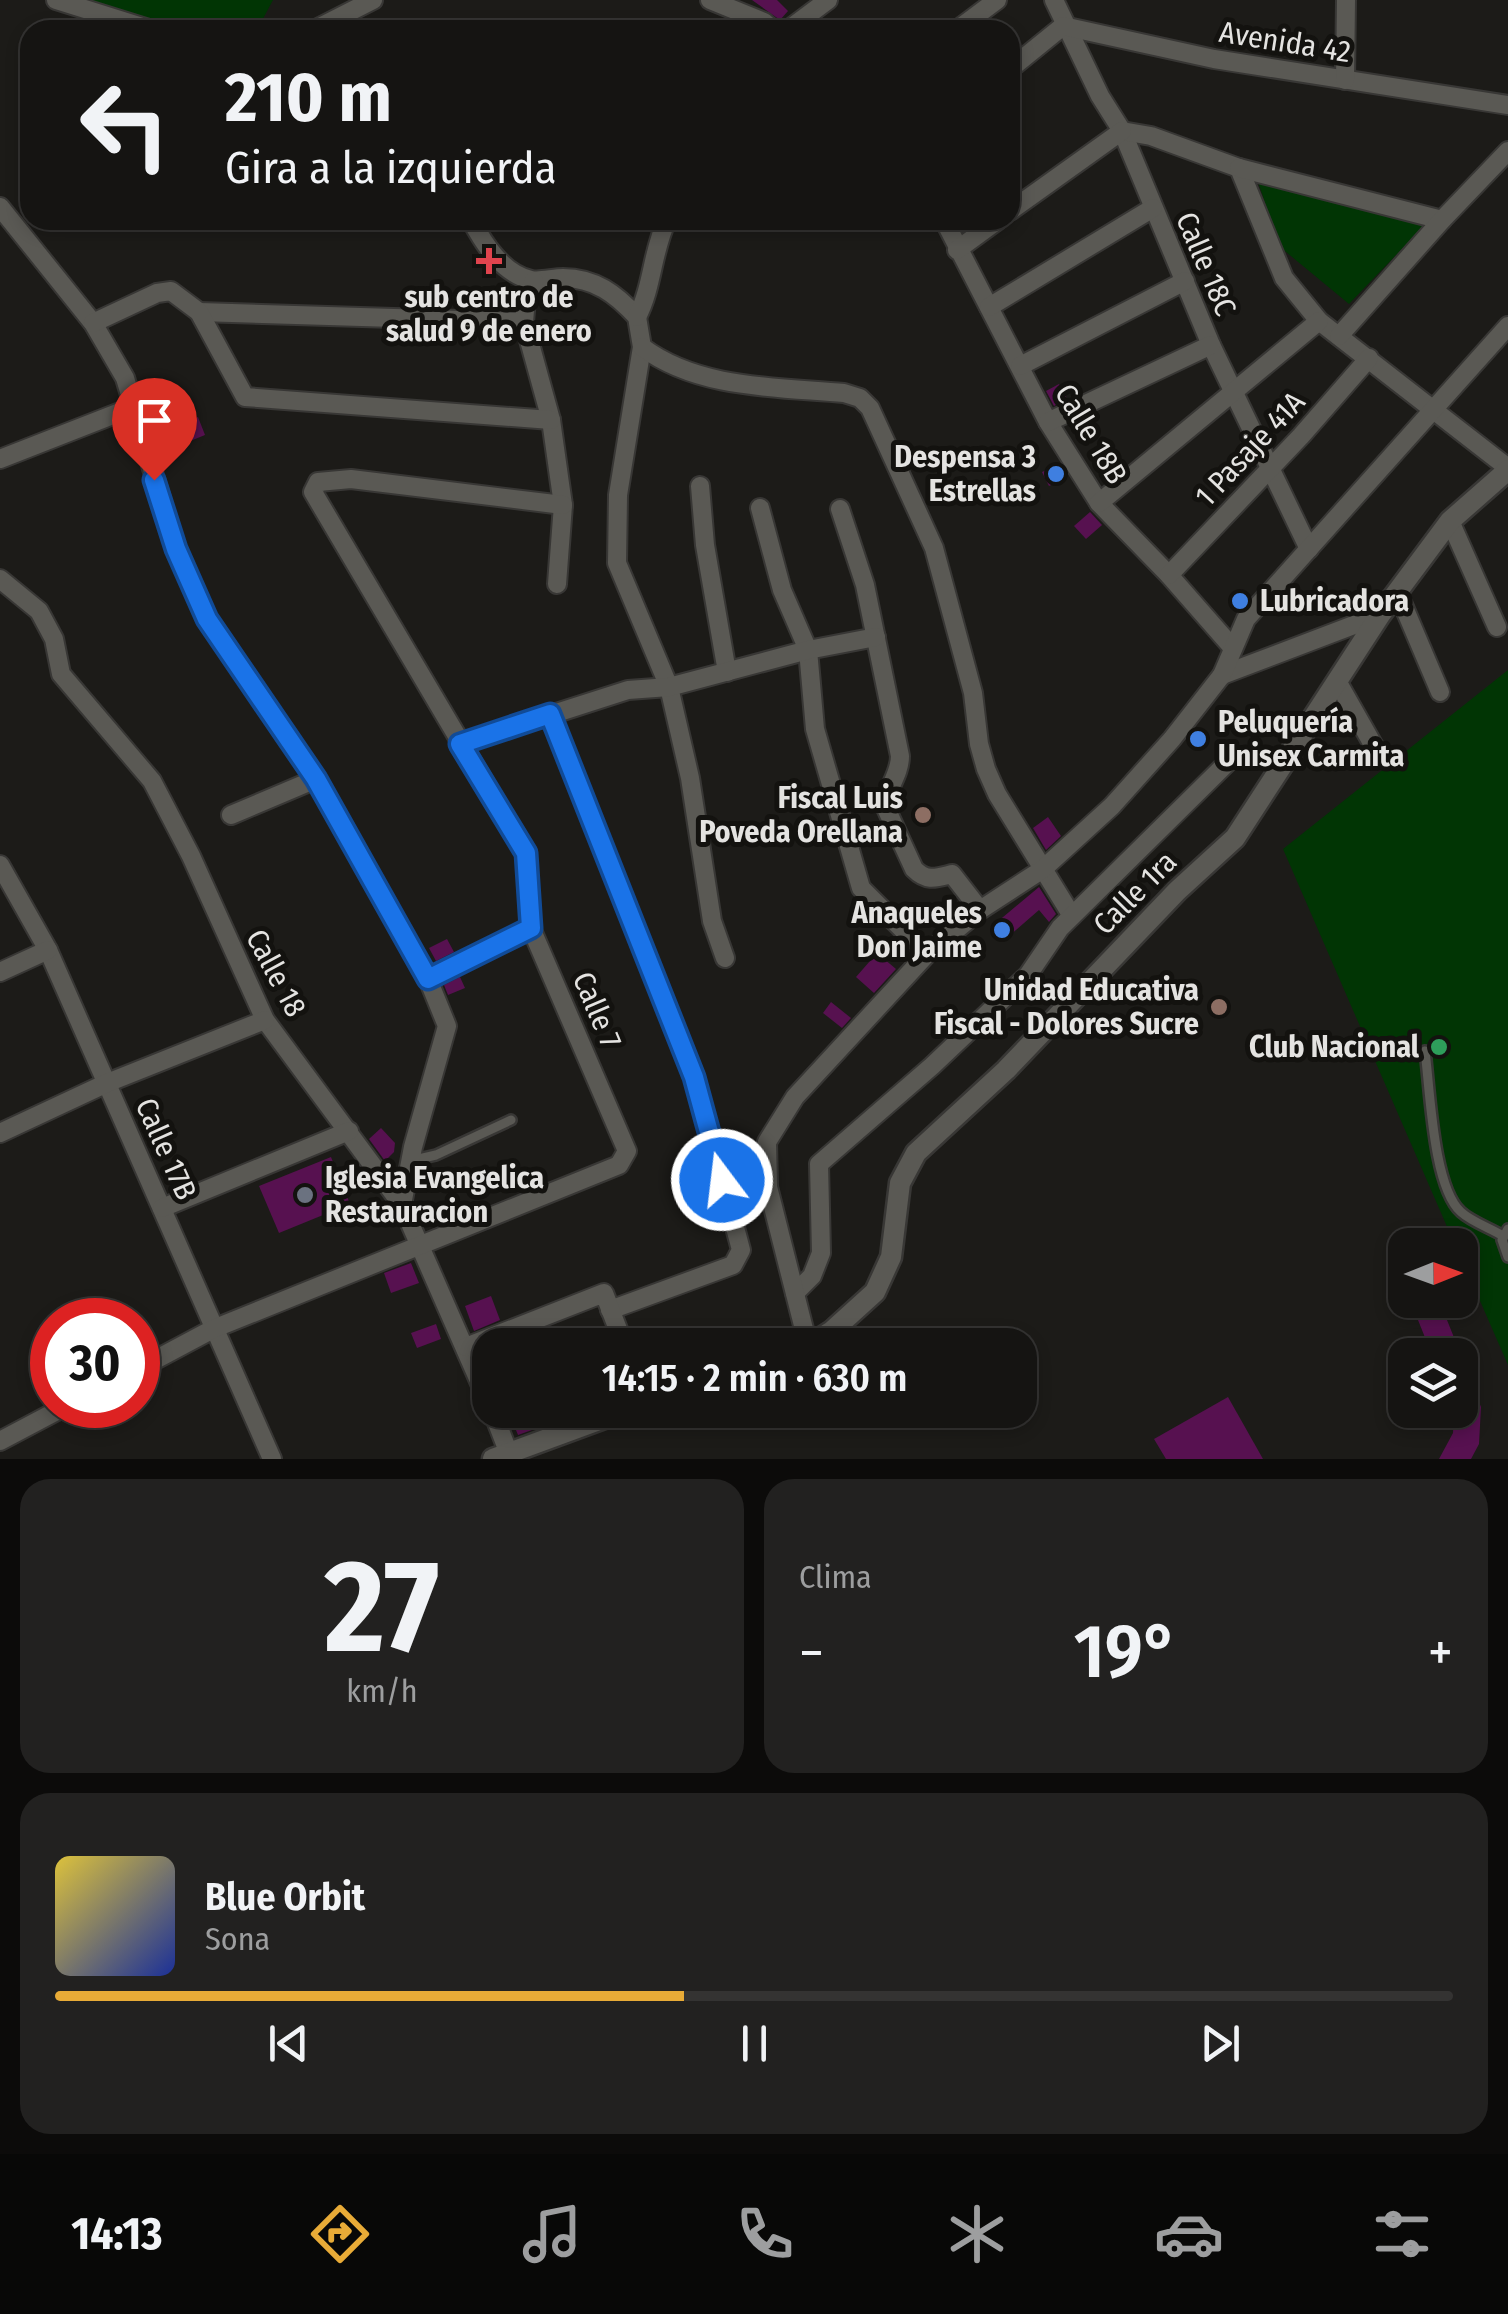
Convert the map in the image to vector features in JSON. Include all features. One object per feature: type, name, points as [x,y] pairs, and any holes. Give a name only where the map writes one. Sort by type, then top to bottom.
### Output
[{"type":"street","points":[[56,0],[120,20]]},
{"type":"street","points":[[334,20],[373,0]]},
{"type":"street","points":[[710,0],[759,20]]},
{"type":"street","points":[[801,20],[828,0]]},
{"type":"street","points":[[970,20],[997,0]]},
{"type":"street","name":"Calle 18C","points":[[1054,0],[1063,26],[1122,131],[1210,345],[1309,549]]},
{"type":"street","points":[[1344,80],[1346,0]]},
{"type":"street","points":[[1020,61],[1063,26]]},
{"type":"street","name":"Avenida 42","points":[[1063,26],[1214,59],[1508,105]]},
{"type":"street","points":[[1020,205],[1122,131],[1150,136],[1239,168],[1442,220]]},
{"type":"street","points":[[1340,336],[1508,151]]},
{"type":"street","points":[[1239,168],[1284,278],[1319,321],[1508,469]]},
{"type":"street","points":[[0,206],[93,323],[125,378],[176,549],[207,619],[316,779],[428,979],[447,1026],[402,1205]]},
{"type":"street","points":[[989,306],[1153,208]]},
{"type":"street","points":[[478,230],[501,263],[534,281],[572,278],[601,285],[637,317]]},
{"type":"street","points":[[661,230],[648,296],[637,317],[642,347],[618,496],[617,563],[670,687],[690,778],[712,921],[726,958]]},
{"type":"street","name":"Calle 18B","points":[[949,230],[1048,422],[1099,503],[1170,574],[1232,646]]},
{"type":"street","points":[[958,250],[985,230]]},
{"type":"street","points":[[534,281],[526,300],[524,322],[551,420],[563,504],[557,584]]},
{"type":"street","points":[[1020,366],[1185,282]]},
{"type":"street","points":[[93,323],[166,291],[177,294],[199,312],[244,396],[551,420]]},
{"type":"street","points":[[199,312],[524,322]]},
{"type":"street","points":[[1099,503],[1319,321]]},
{"type":"street","points":[[804,1328],[768,1187],[767,1142],[795,1097],[927,954],[980,910],[1043,870],[1112,806],[1222,675],[1246,620],[1508,326]]},
{"type":"street","points":[[1048,422],[1210,345]]},
{"type":"street","points":[[642,347],[665,364],[716,379],[844,393],[860,398],[870,408],[934,548],[973,692],[978,744],[986,769],[997,794],[1072,916]]},
{"type":"street","name":"1 Pasaje 41A","points":[[1170,574],[1369,358]]},
{"type":"street","points":[[0,459],[134,407]]},
{"type":"street","name":"Calle 1ra","points":[[835,1328],[874,1292],[892,1257],[900,1183],[916,1154],[1006,1070],[1177,892],[1235,838],[1380,615],[1450,521],[1508,469]]},
{"type":"street","name":"Calle 7","points":[[160,1356],[213,1328],[619,1165],[625,1159],[628,1151],[531,928],[526,853],[313,492],[318,482],[351,479],[563,504]]},
{"type":"street","points":[[700,486],[704,546],[727,672]]},
{"type":"street","points":[[760,508],[782,590],[808,650],[815,729],[861,888],[927,954]]},
{"type":"street","points":[[840,510],[865,585],[900,756],[886,806],[914,869],[930,879],[952,874],[980,910]]},
{"type":"street","points":[[1450,521],[1497,627]]},
{"type":"street","name":"Calle 18","points":[[0,579],[39,611],[54,640],[61,674],[152,781],[191,856],[265,1020],[402,1205],[472,1362]]},
{"type":"street","points":[[1398,593],[1440,692]]},
{"type":"street","points":[[1222,675],[1380,615]]},
{"type":"street","points":[[460,744],[628,690],[670,687],[808,650],[876,637]]},
{"type":"street","points":[[1337,681],[1380,757]]},
{"type":"street","points":[[550,714],[694,1077],[741,1250],[733,1266],[610,1310]]},
{"type":"street","points":[[795,1293],[812,1276],[821,1253],[819,1164],[932,1066],[1028,975],[1072,916],[1231,759]]},
{"type":"street","points":[[231,815],[316,779]]},
{"type":"street","name":"Calle 17B","points":[[0,865],[48,950],[272,1459]]},
{"type":"street","points":[[428,979],[531,928]]},
{"type":"street","points":[[0,972],[48,950]]},
{"type":"street","points":[[0,1133],[107,1083],[265,1020]]},
{"type":"street","points":[[162,1208],[348,1131]]},
{"type":"street","points":[[466,1347],[604,1294],[617,1328]]},
{"type":"street","points":[[0,1441],[30,1425]]},
{"type":"street","name":"Calle 18","points":[[496,1428],[504,1457]]},
{"type":"street","points":[[504,1457],[579,1428]]},
{"type":"lane","points":[[1425,1051],[1438,1160],[1449,1192],[1460,1212],[1506,1232],[1508,1257]]},
{"type":"lane","points":[[410,1161],[436,1154],[511,1120]]},
{"type":"green space","points":[[73,0],[273,0],[262,20],[142,20]]},
{"type":"green space","points":[[1258,182],[1422,219],[1424,226],[1349,304],[1280,247]]},
{"type":"green space","name":"Club Nacional","points":[[1508,670],[1508,1365],[1478,1296],[1478,1228],[1448,1228],[1283,849]]},
{"type":"building","points":[[752,0],[777,0],[788,11],[780,20]]},
{"type":"building","points":[[1059,384],[1067,399],[1054,406],[1046,391]]},
{"type":"building","points":[[198,417],[205,435],[168,450],[161,433]]},
{"type":"building","points":[[1060,464],[1066,478],[1049,486],[1042,472]]},
{"type":"building","points":[[1090,512],[1102,525],[1086,539],[1074,526]]},
{"type":"building","name":"Lubricadora","points":[[1241,589],[1249,597],[1237,610],[1229,601]]},
{"type":"building","points":[[1048,817],[1061,836],[1046,850],[1033,828]]},
{"type":"building","points":[[1039,887],[1056,914],[1049,922],[1039,910],[1002,942],[990,928]]},
{"type":"building","points":[[447,939],[454,952],[436,961],[429,948]]},
{"type":"building","points":[[877,953],[896,969],[874,993],[856,977]]},
{"type":"building","points":[[460,977],[465,988],[448,995],[444,985]]},
{"type":"building","points":[[831,1002],[851,1018],[842,1028],[823,1013]]},
{"type":"building","points":[[381,1128],[395,1143],[394,1152],[385,1161],[369,1139]]},
{"type":"building","name":"Iglesia Evangelica Restauracion","points":[[331,1157],[350,1204],[279,1233],[259,1186]]},
{"type":"building","points":[[411,1263],[419,1283],[391,1293],[384,1273]]},
{"type":"building","points":[[491,1296],[500,1320],[473,1328],[465,1306]]},
{"type":"building","points":[[1417,1318],[1446,1318],[1454,1338],[1425,1338]]},
{"type":"building","points":[[436,1324],[441,1339],[417,1348],[411,1333]]},
{"type":"building","points":[[1228,1397],[1263,1459],[1166,1459],[1154,1439]]},
{"type":"building","points":[[1478,1400],[1479,1444],[1471,1459],[1439,1459],[1453,1428],[1478,1428]]},
{"type":"building","points":[[515,1428],[538,1428],[518,1435]]},
{"type":"place","name":"sub centro de salud 9 de enero","points":[[489,261]]},
{"type":"place","name":"Despensa 3 Estrellas","points":[[1056,474]]},
{"type":"place","name":"Lubricadora","points":[[1240,601]]},
{"type":"place","name":"Peluquería Unisex Carmita","points":[[1198,739]]},
{"type":"place","name":"Fiscal Luis Poveda Orellana","points":[[923,815]]},
{"type":"place","name":"Anaqueles Don Jaime","points":[[1002,930]]},
{"type":"place","name":"Unidad Educativa Fiscal - Dolores Sucre","points":[[1219,1007]]},
{"type":"place","name":"Club Nacional","points":[[1439,1047]]},
{"type":"place","name":"Iglesia Evangelica Restauracion","points":[[305,1195]]},
{"type":"route","points":[[154,480],[176,549],[207,619],[316,779],[428,979],[531,928],[526,853],[460,744],[550,714],[694,1077],[722,1180]]}]
